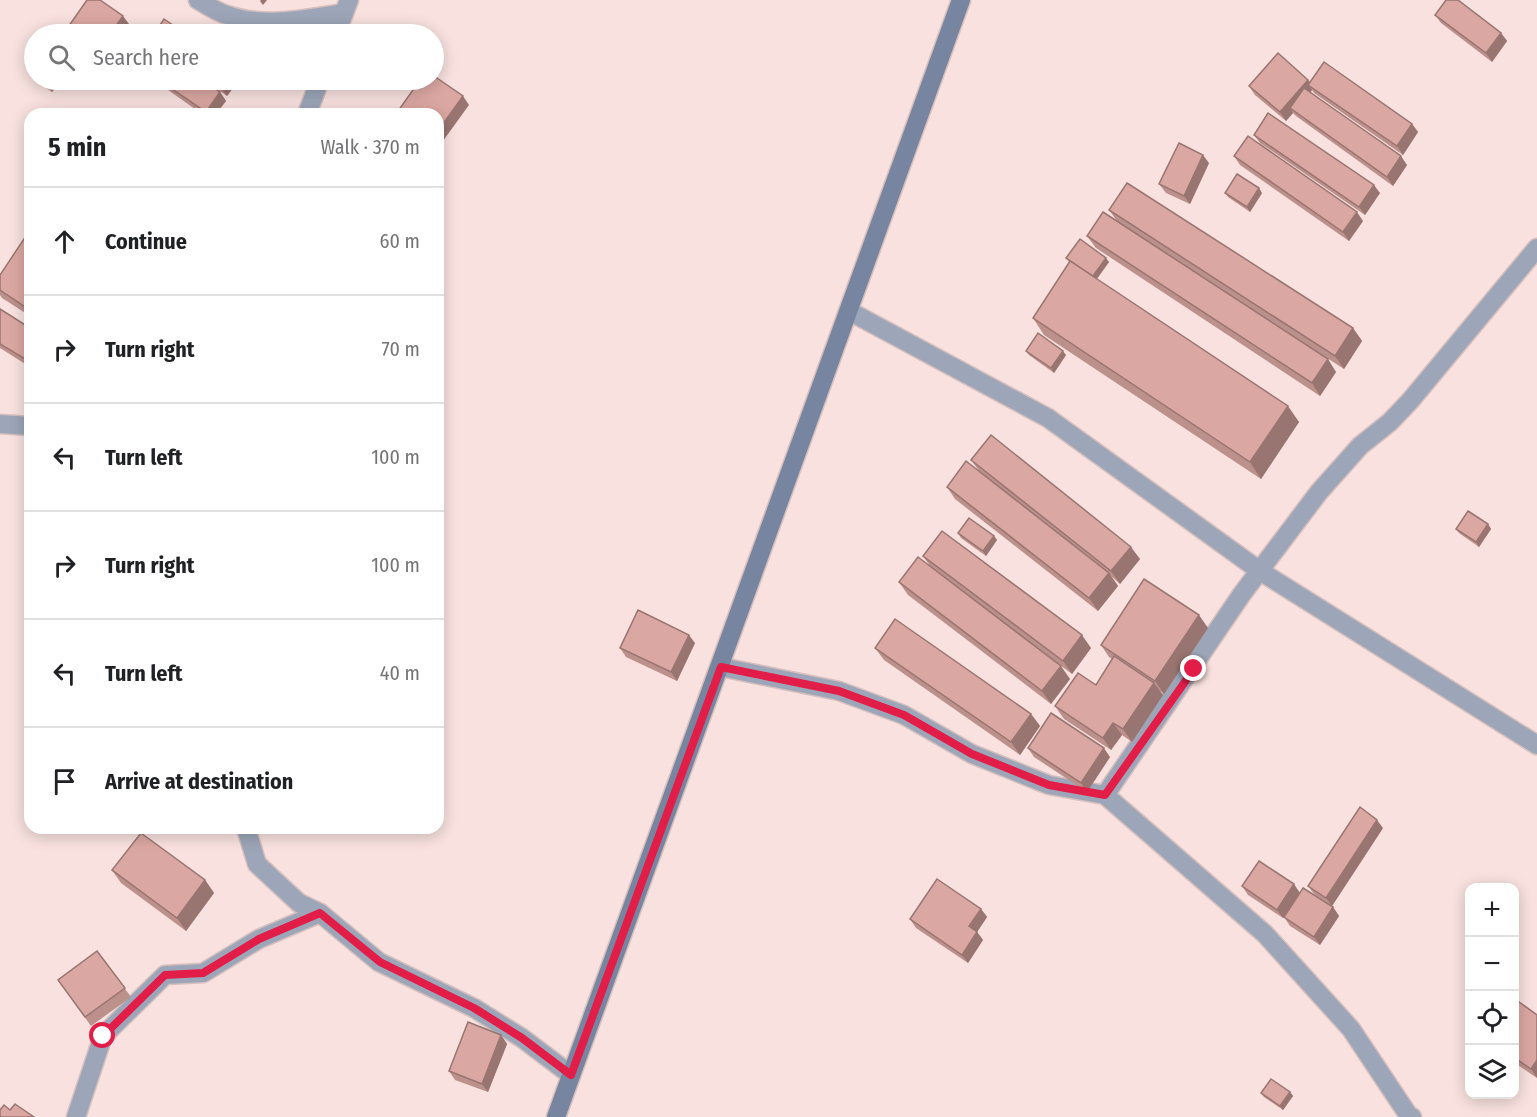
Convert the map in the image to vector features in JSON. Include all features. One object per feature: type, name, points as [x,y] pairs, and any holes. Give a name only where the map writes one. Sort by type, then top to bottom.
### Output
[{"type":"main road","points":[[556,1117],[962,0]]},
{"type":"street","points":[[198,0],[226,15],[258,22],[297,20],[346,6]]},
{"type":"street","points":[[340,24],[346,6]]},
{"type":"street","points":[[309,108],[316,90]]},
{"type":"street","points":[[1105,795],[1260,572],[1319,492],[1360,446],[1390,422],[1410,401],[1537,248]]},
{"type":"street","points":[[849,310],[1048,418],[1260,572],[1537,745]]},
{"type":"street","points":[[0,424],[24,426]]},
{"type":"street","points":[[721,667],[839,691],[904,715],[972,754],[1049,785],[1105,795],[1265,934],[1351,1029],[1412,1117]]},
{"type":"street","points":[[248,834],[257,864],[299,903],[320,913],[380,962],[474,1008],[522,1038],[571,1075]]},
{"type":"street","points":[[76,1117],[103,1036],[165,975],[203,973],[259,939],[320,913]]},
{"type":"building","points":[[87,0],[100,0],[123,16],[117,24],[70,24]]},
{"type":"building","points":[[1446,0],[1458,0],[1501,33],[1486,53],[1435,15]]},
{"type":"building","points":[[164,19],[171,24],[161,24]]},
{"type":"building","points":[[1278,53],[1308,80],[1280,112],[1249,86]]},
{"type":"building","points":[[1324,62],[1412,124],[1397,146],[1308,85]]},
{"type":"building","points":[[444,83],[463,96],[444,123],[444,108],[400,108],[413,90],[444,90]]},
{"type":"building","points":[[1304,88],[1401,156],[1387,177],[1290,108]]},
{"type":"building","points":[[174,90],[217,90],[220,92],[209,108],[200,108]]},
{"type":"building","points":[[1268,113],[1374,185],[1359,207],[1254,135]]},
{"type":"building","points":[[1248,136],[1357,212],[1343,232],[1234,156]]},
{"type":"building","points":[[1179,143],[1203,155],[1184,196],[1159,184]]},
{"type":"building","points":[[1237,174],[1259,188],[1247,207],[1225,193]]},
{"type":"building","points":[[1127,183],[1353,328],[1335,356],[1109,210]]},
{"type":"building","points":[[1103,212],[1328,359],[1312,383],[1087,236]]},
{"type":"building","points":[[24,239],[24,306],[0,290],[0,275]]},
{"type":"building","points":[[1080,239],[1106,258],[1093,276],[1066,258]]},
{"type":"building","points":[[1070,261],[1288,406],[1250,462],[1033,318]]},
{"type":"building","points":[[0,309],[24,324],[24,358],[0,344]]},
{"type":"building","points":[[1038,333],[1063,351],[1051,368],[1026,351]]},
{"type":"building","points":[[991,435],[1131,547],[1111,571],[971,460]]},
{"type":"building","points":[[966,461],[1109,573],[1089,598],[947,487]]},
{"type":"building","points":[[1468,511],[1488,524],[1476,542],[1456,529]]},
{"type":"building","points":[[969,518],[994,536],[983,551],[958,533]]},
{"type":"building","points":[[942,531],[1082,635],[1063,661],[923,556]]},
{"type":"building","points":[[918,557],[1061,666],[1042,691],[899,582]]},
{"type":"building","points":[[1144,579],[1199,615],[1155,681],[1101,645]]},
{"type":"building","points":[[638,610],[689,635],[671,672],[620,648]]},
{"type":"building","points":[[895,619],[1031,714],[1011,742],[875,648]]},
{"type":"building","points":[[1114,656],[1154,683],[1123,729],[1113,723],[1103,738],[1055,706],[1078,673],[1096,685]]},
{"type":"building","points":[[1051,713],[1104,748],[1081,783],[1028,748]]},
{"type":"building","points":[[1360,807],[1377,820],[1326,898],[1308,886]]},
{"type":"building","points":[[142,834],[205,880],[177,918],[112,870]]},
{"type":"building","points":[[1259,861],[1294,884],[1277,910],[1242,886]]},
{"type":"building","points":[[937,879],[981,909],[969,926],[977,932],[962,955],[910,919]]},
{"type":"building","points":[[1303,888],[1333,907],[1314,937],[1284,917]]},
{"type":"building","points":[[97,951],[125,988],[85,1017],[58,980]]},
{"type":"building","points":[[1519,1002],[1537,1015],[1537,1060],[1531,1069],[1519,1061]]},
{"type":"building","points":[[468,1022],[501,1035],[482,1084],[449,1071]]},
{"type":"building","points":[[1271,1079],[1290,1092],[1280,1106],[1261,1093]]},
{"type":"building","points":[[15,1104],[34,1117],[0,1117],[0,1110],[4,1105],[10,1110]]},
{"type":"route","points":[[103,1036],[165,975],[203,973],[259,939],[320,913],[380,962],[474,1008],[522,1038],[571,1075],[721,667],[839,691],[904,715],[972,754],[1049,785],[1105,795],[1194,669]]}]
